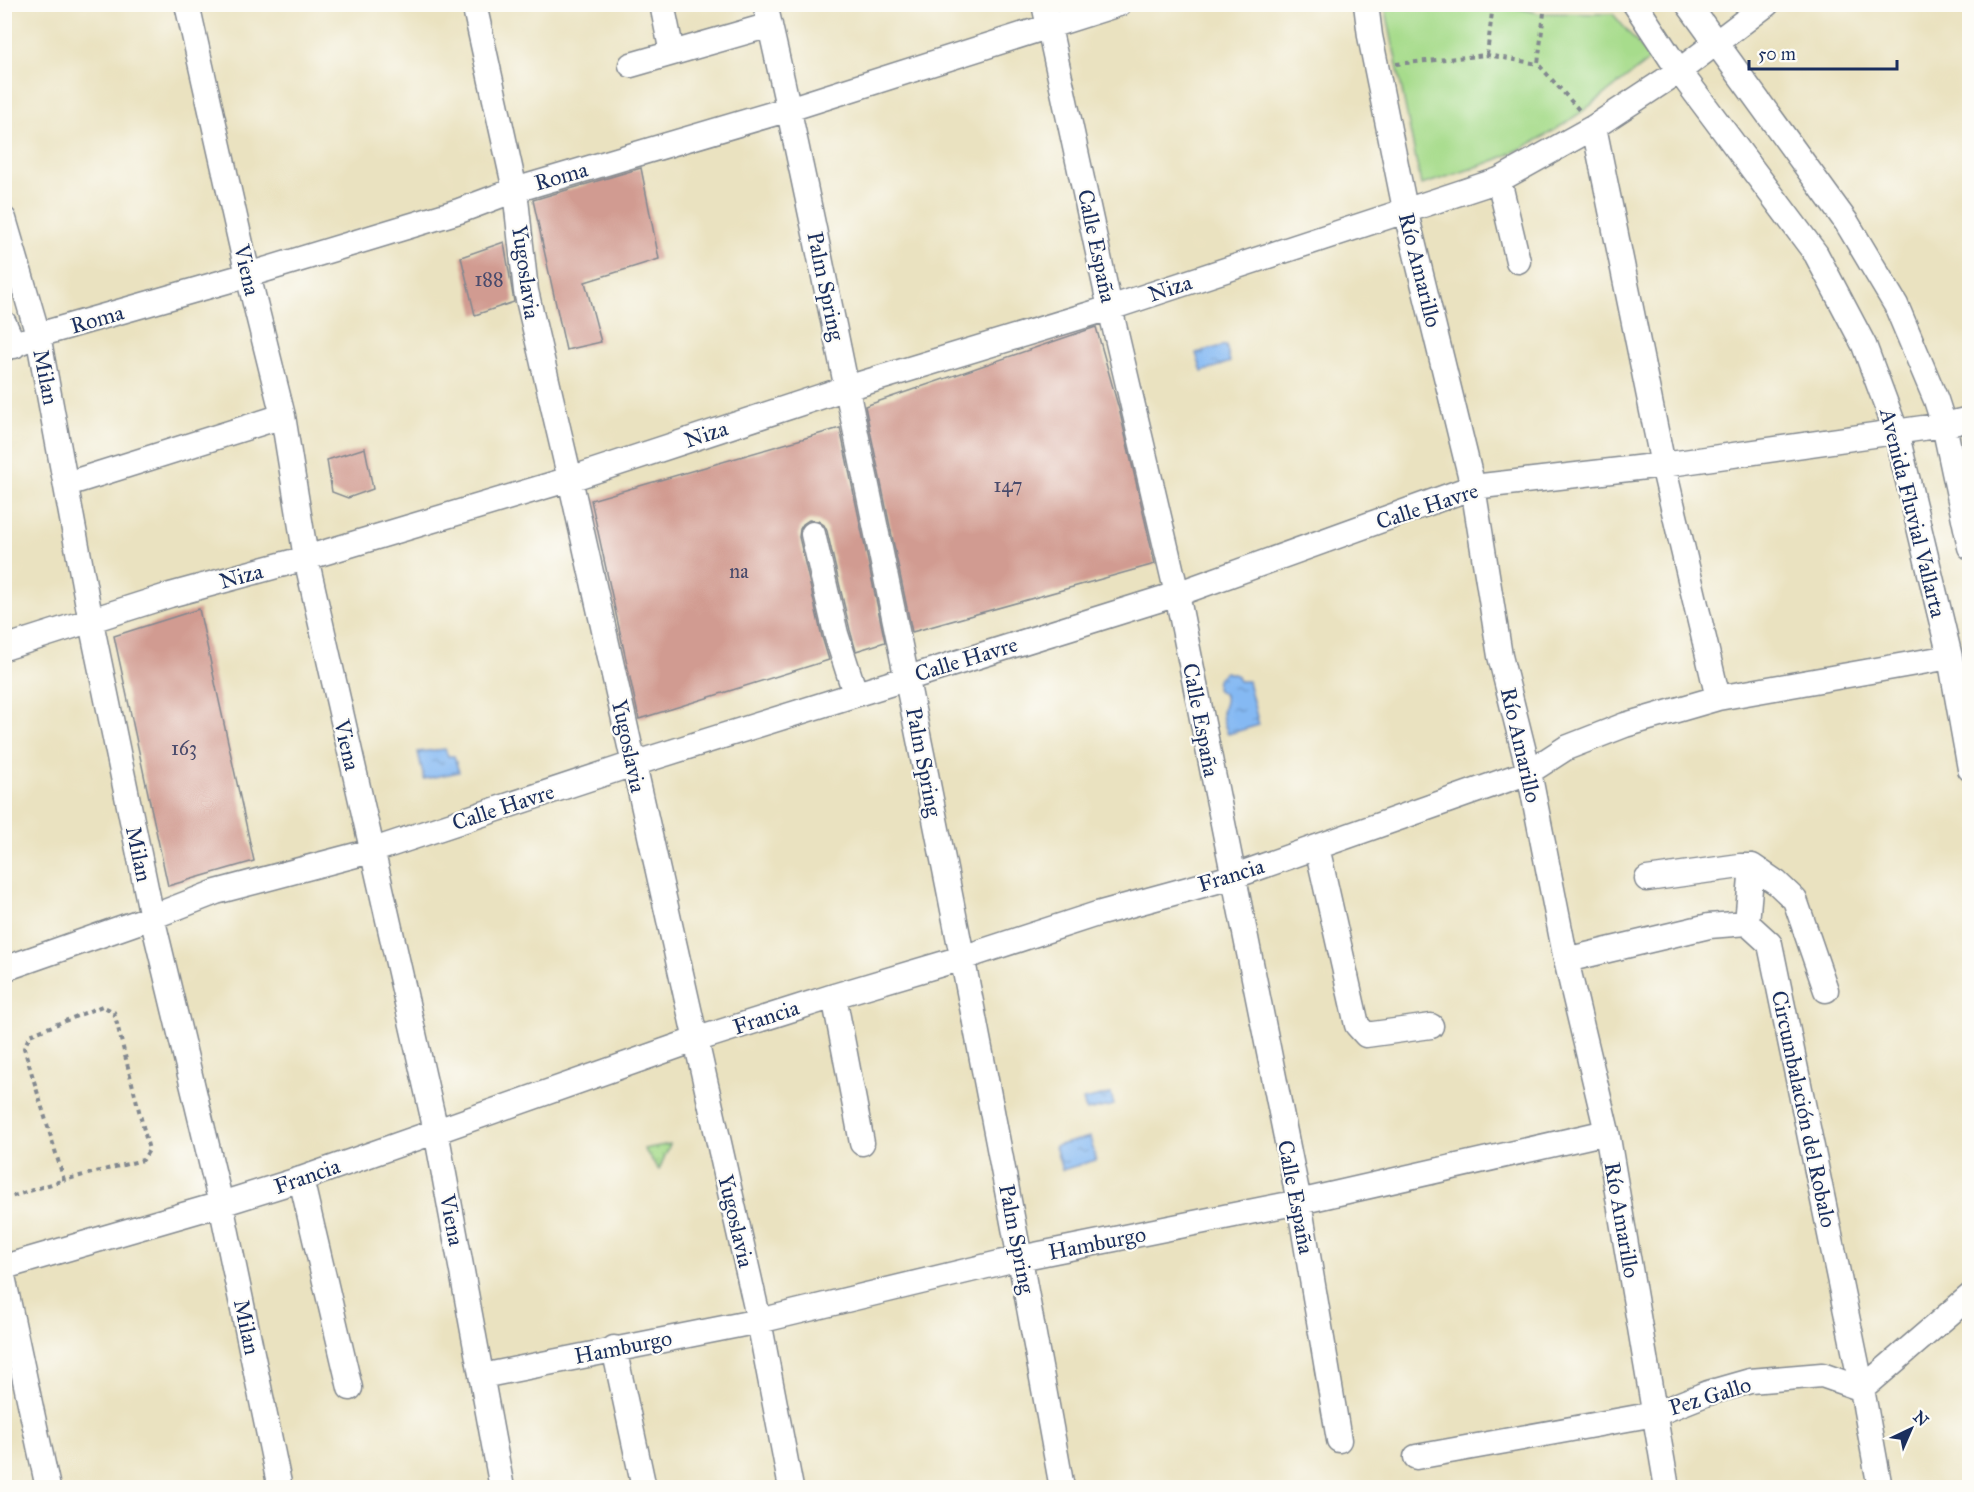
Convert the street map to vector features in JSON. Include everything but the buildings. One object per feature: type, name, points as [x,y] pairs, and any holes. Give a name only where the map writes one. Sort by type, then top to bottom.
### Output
[{"type":"street","name":"Viena","points":[[187,4],[248,275],[283,416],[306,558],[436,1131],[502,1488]]},
{"type":"street","name":"Yugoslavia","points":[[474,4],[515,190],[525,291],[570,479],[759,1321],[792,1488]]},
{"type":"street","points":[[662,4],[672,53]]},
{"type":"street","name":"Roma","points":[[9,347],[38,335],[248,275],[459,211],[515,190],[789,109],[1046,16],[1119,4]]},
{"type":"street","name":"Río Amarillo","points":[[1366,4],[1405,209],[1473,488],[1500,656],[1529,772],[1566,960],[1607,1132],[1667,1488]]},
{"type":"street","name":"Avenida Fluvial Vallarta","points":[[1688,4],[1847,223],[1890,295],[1936,400],[1944,425],[1970,547]]},
{"type":"street","name":"Niza","points":[[4,648],[170,595],[306,558],[570,479],[847,388],[1110,308],[1498,180],[1594,127],[1679,71],[1767,4]]},
{"type":"street","name":"Avenida Fluvial Vallarta","points":[[1634,5],[1679,71],[1816,254],[1864,345],[1896,431],[1950,657],[1970,769]]},
{"type":"street","points":[[631,65],[672,53],[767,15]]},
{"type":"street","name":"Palm Spring","points":[[767,15],[789,109],[907,677],[1020,1258],[1062,1488]]},
{"type":"street","name":"Calle España","points":[[1046,16],[1176,594],[1299,1203],[1339,1440]]},
{"type":"street","points":[[1594,127],[1662,465],[1719,698]]},
{"type":"street","points":[[1498,180],[1518,261]]},
{"type":"street","name":"Milan","points":[[4,219],[38,335],[91,622],[152,917],[221,1204],[280,1488]]},
{"type":"street","points":[[4,323],[9,347]]},
{"type":"street","points":[[67,484],[283,416]]},
{"type":"street","name":"Calle Havre","points":[[4,969],[216,892],[371,851],[855,693],[1176,594],[1473,488],[1662,465],[1944,425],[1970,419]]},
{"type":"street","points":[[813,534],[836,634],[855,693]]},
{"type":"street","name":"Francia","points":[[4,1267],[301,1179],[695,1040],[1097,914],[1232,877],[1529,772],[1566,748],[1625,725],[1719,698],[1950,657]]},
{"type":"street","points":[[1317,847],[1357,1025],[1366,1035],[1431,1026]]},
{"type":"street","points":[[1566,960],[1709,926],[1747,923],[1752,866]]},
{"type":"street","points":[[1647,879],[1752,866],[1777,883],[1795,900],[1826,990]]},
{"type":"street","name":"Circumbalación del Robalo","points":[[1747,923],[1770,944],[1862,1389],[1880,1488]]},
{"type":"street","points":[[834,996],[862,1143]]},
{"type":"street","name":"Hamburgo","points":[[482,1376],[759,1321],[1020,1258],[1299,1203],[1607,1132]]},
{"type":"street","points":[[301,1179],[350,1388]]},
{"type":"street","points":[[4,1281],[48,1488]]},
{"type":"street","points":[[1862,1389],[1970,1296]]},
{"type":"street","points":[[614,1348],[644,1488]]},
{"type":"street","name":"Pez Gallo","points":[[1416,1457],[1655,1414],[1708,1393],[1750,1381],[1822,1375],[1862,1389]]},
{"type":"path","points":[[1487,55],[1492,4]]},
{"type":"path","points":[[1538,64],[1545,4]]},
{"type":"path","points":[[1376,66],[1487,55],[1538,64],[1594,127]]},
{"type":"path","points":[[4,1199],[64,1180],[143,1160],[149,1150],[114,1012],[102,1006],[30,1035],[24,1048],[64,1180]]},
{"type":"green space","points":[[1500,4],[1538,13],[1613,14],[1651,59],[1577,115],[1530,144],[1490,162],[1421,185],[1385,5]]},
{"type":"green space","points":[[670,1144],[659,1170],[644,1149]]},
{"type":"water","points":[[1226,345],[1230,362],[1202,372],[1196,353]]},
{"type":"water","points":[[1225,672],[1236,675],[1239,681],[1248,681],[1259,725],[1228,734],[1222,716],[1225,697],[1216,689],[1217,679]]},
{"type":"water","points":[[445,749],[448,756],[454,756],[459,772],[424,779],[418,752]]},
{"type":"water","points":[[1111,1094],[1114,1105],[1086,1111],[1083,1100]]},
{"type":"water","points":[[1090,1137],[1096,1160],[1062,1170],[1055,1146]]}]
